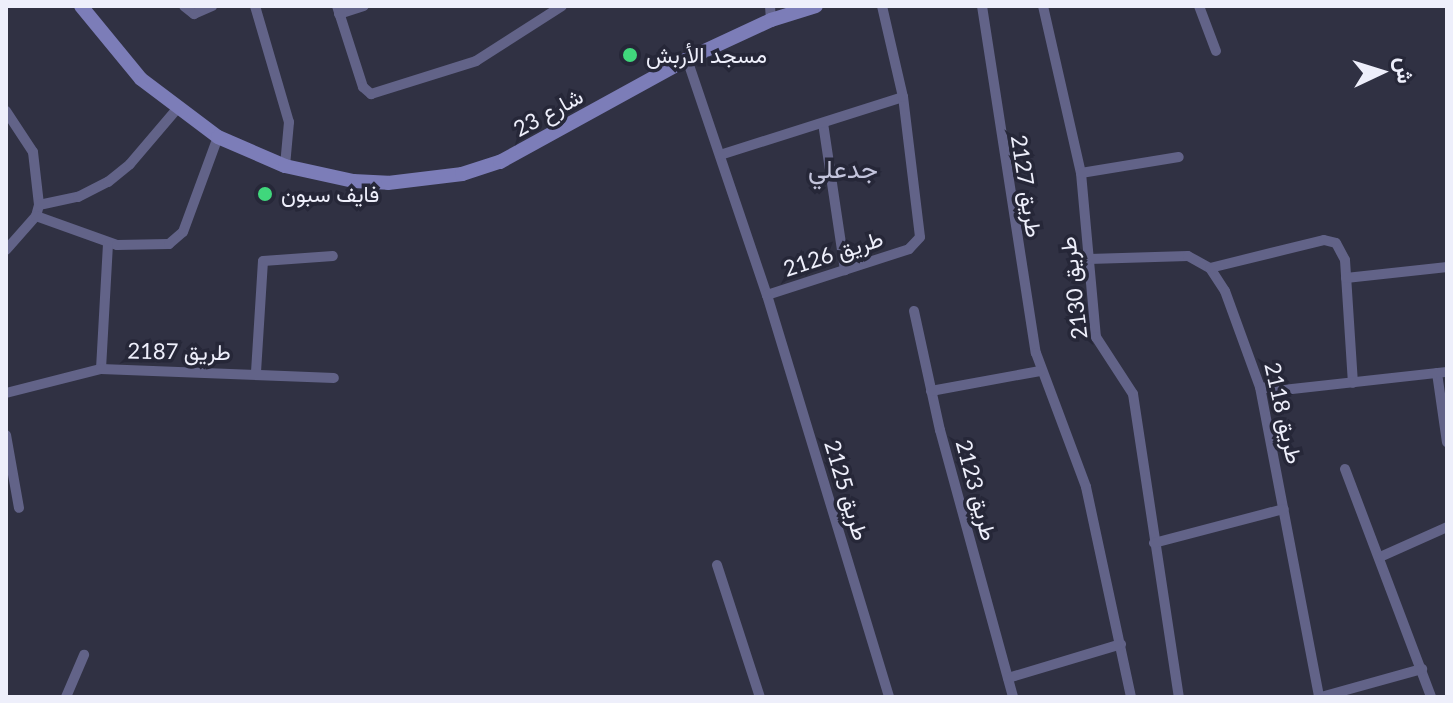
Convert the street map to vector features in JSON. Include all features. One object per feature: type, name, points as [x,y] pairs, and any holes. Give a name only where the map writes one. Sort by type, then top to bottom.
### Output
[{"type":"street","name":"شارع 23","points":[[81,6],[120,56],[176,110],[218,137],[285,166],[388,183],[462,174],[536,145],[770,13],[816,6]]},
{"type":"street","points":[[184,6],[194,14],[212,6]]},
{"type":"street","points":[[255,6],[289,122],[285,166]]},
{"type":"street","points":[[364,6],[338,10],[363,87],[375,94],[476,61],[562,6]]},
{"type":"street","name":"طريق 2126","points":[[687,59],[767,295],[909,249],[920,237],[903,97],[882,6]]},
{"type":"street","name":"طريق 2127","points":[[982,6],[1004,170],[1040,371],[1081,472],[1131,697]]},
{"type":"street","points":[[1199,6],[1216,51]]},
{"type":"street","name":"طريق 2130","points":[[1046,7],[1081,173],[1096,337],[1133,394],[1179,697]]},
{"type":"street","points":[[720,155],[903,97]]},
{"type":"street","points":[[6,250],[37,210],[78,197],[108,182],[130,164],[176,110]]},
{"type":"street","points":[[6,111],[33,152],[37,210]]},
{"type":"street","points":[[823,123],[845,270]]},
{"type":"street","points":[[37,210],[108,243],[156,245],[178,239],[218,137]]},
{"type":"street","points":[[1081,173],[1179,157]]},
{"type":"street","points":[[1089,259],[1176,254],[1210,268],[1330,240],[1344,253],[1353,383]]},
{"type":"street","name":"طريق 2187","points":[[101,369],[108,243]]},
{"type":"street","name":"طريق 2187","points":[[256,372],[263,261],[333,256]]},
{"type":"street","points":[[1346,278],[1447,267]]},
{"type":"street","name":"طريق 2118","points":[[1210,268],[1225,291],[1260,387],[1320,697]]},
{"type":"street","name":"طريق 2125","points":[[767,295],[889,697]]},
{"type":"street","name":"طريق 2123","points":[[914,311],[931,391],[1013,697]]},
{"type":"street","name":"طريق 2187","points":[[6,393],[101,369],[256,372],[334,378]]},
{"type":"street","points":[[931,391],[1040,371]]},
{"type":"street","points":[[1260,387],[1353,383],[1442,373],[1447,442]]},
{"type":"street","points":[[6,435],[19,508]]},
{"type":"street","points":[[1345,469],[1431,697]]},
{"type":"street","points":[[1154,543],[1284,509]]},
{"type":"street","points":[[1380,557],[1447,527]]},
{"type":"street","points":[[717,565],[760,697]]},
{"type":"street","points":[[1008,678],[1121,644]]},
{"type":"street","points":[[66,697],[84,655]]},
{"type":"street","points":[[1320,697],[1422,669]]},
{"type":"place","name":"مسجد الأربش","points":[[630,55]]},
{"type":"place","name":"فايف سبون","points":[[265,194]]},
{"type":"district","name":"جدعلي","points":[[843,169]]}]
